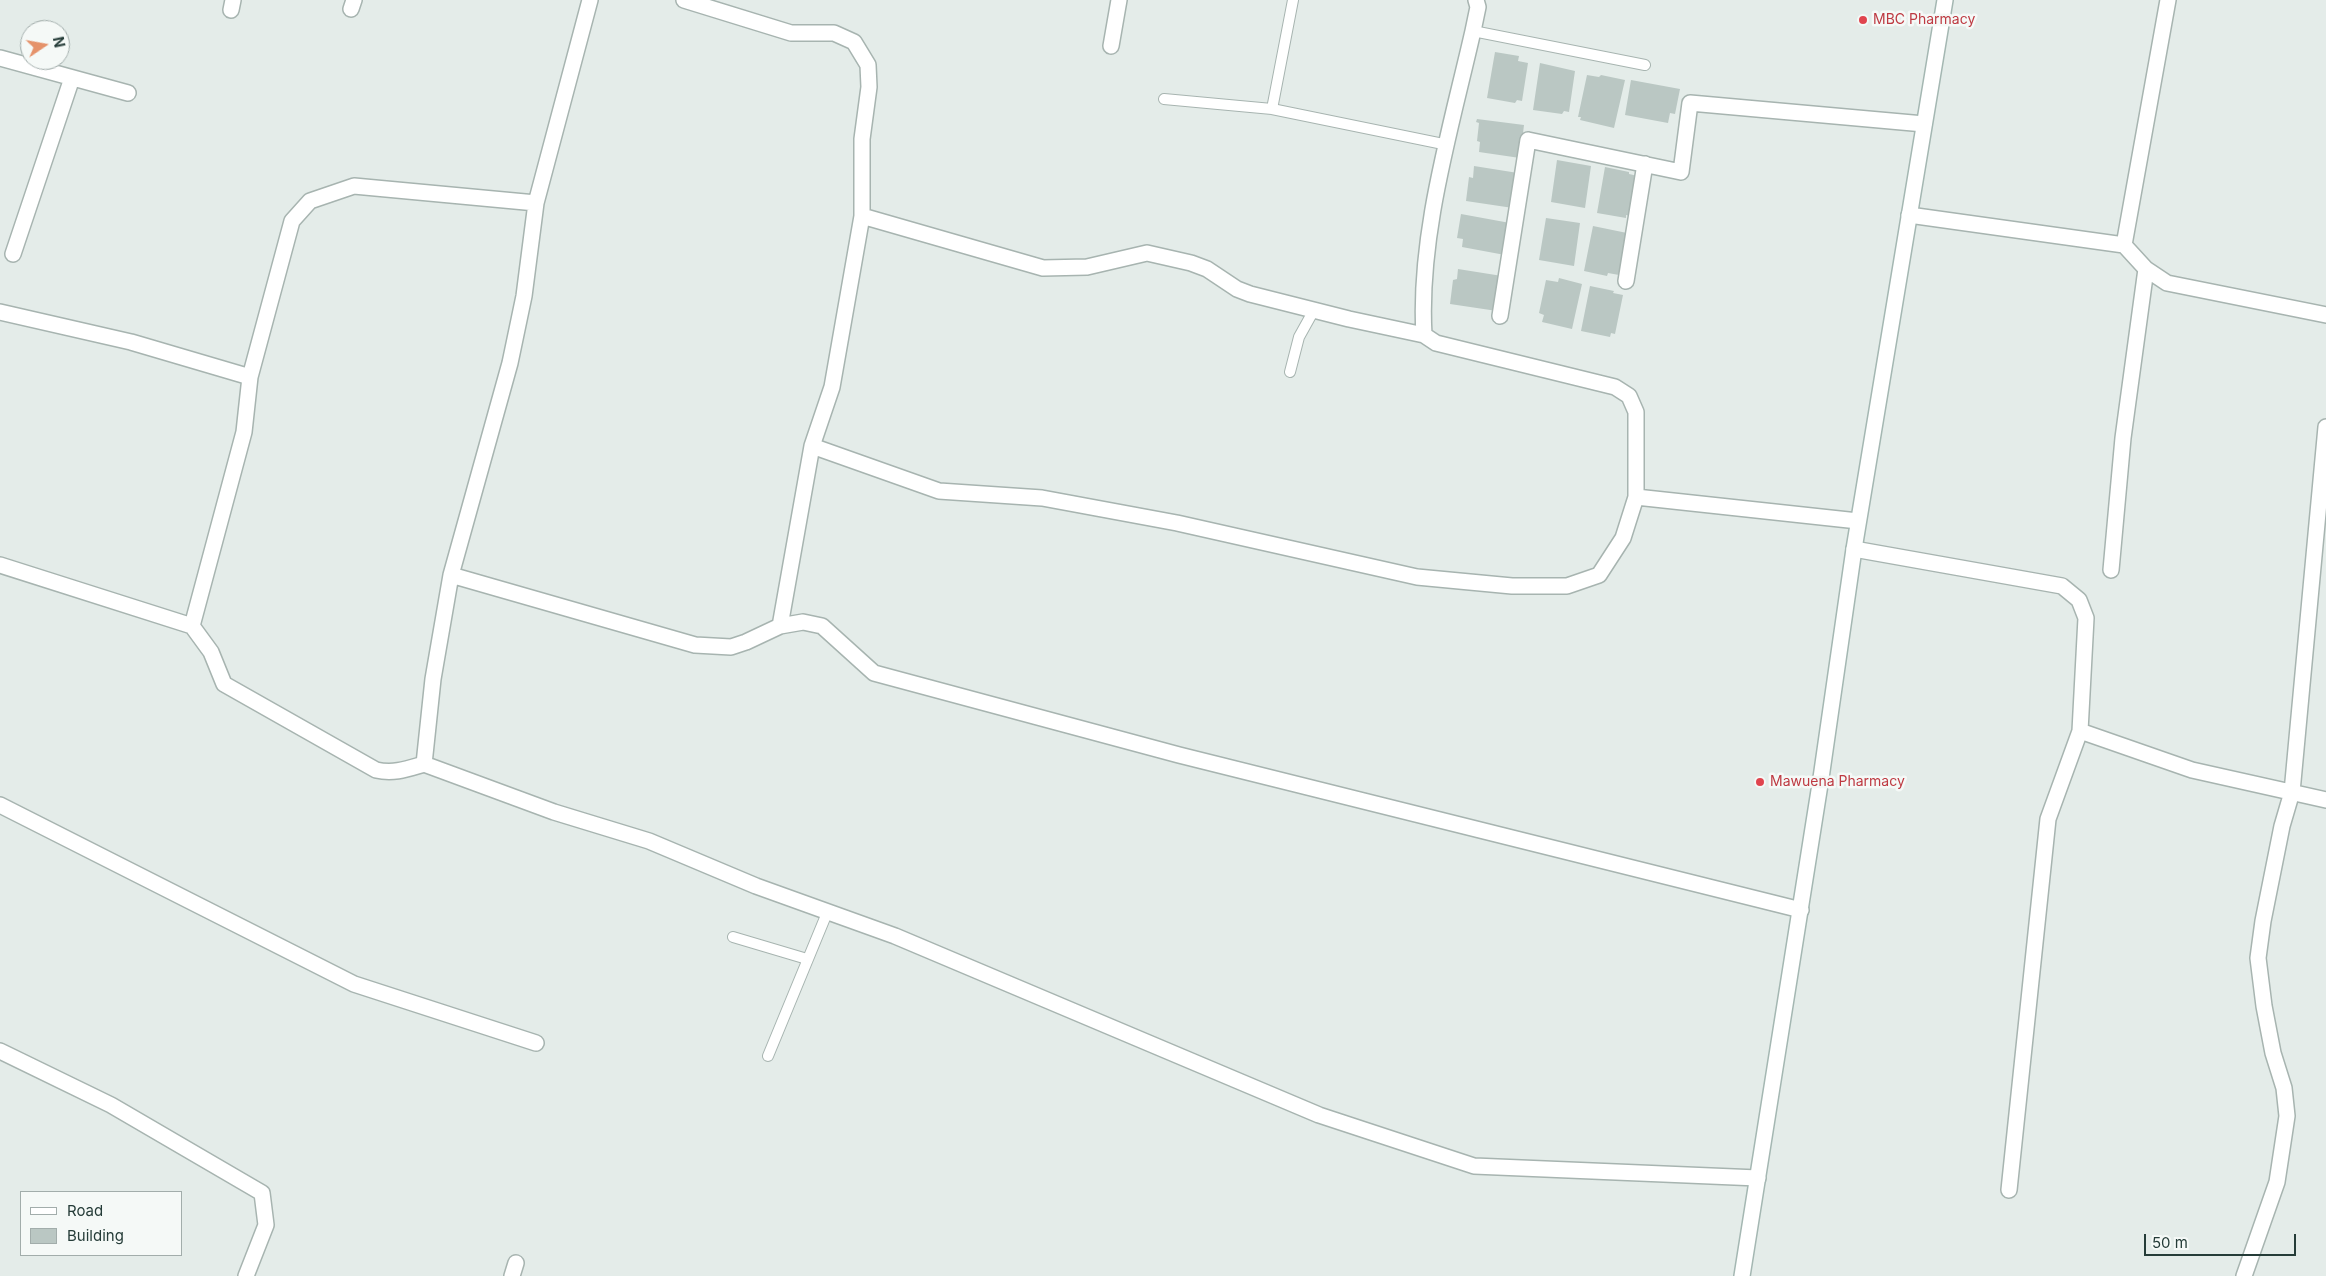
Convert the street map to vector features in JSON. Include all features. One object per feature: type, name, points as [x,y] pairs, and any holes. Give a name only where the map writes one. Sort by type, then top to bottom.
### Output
[{"type":"street","points":[[424,764],[433,679],[451,575],[510,363],[524,296],[536,203],[590,0]]},
{"type":"street","points":[[684,0],[790,33],[834,33],[854,42],[868,65],[869,87],[862,139],[862,216],[832,387],[812,446],[780,626]]},
{"type":"street","points":[[1111,46],[1119,0]]},
{"type":"street","points":[[1424,335],[1422,303],[1429,231],[1478,7],[1476,0]]},
{"type":"street","points":[[1742,1276],[1801,910],[1858,521],[1945,0]]},
{"type":"street","points":[[2124,245],[2168,0]]},
{"type":"street","points":[[0,58],[128,93]]},
{"type":"street","points":[[13,254],[72,78]]},
{"type":"street","points":[[1500,316],[1528,140],[1681,172],[1690,103],[1924,124]]},
{"type":"street","points":[[1626,281],[1645,164]]},
{"type":"street","points":[[192,626],[244,432],[250,377],[292,221],[310,201],[354,186],[536,203]]},
{"type":"street","points":[[1909,215],[2124,245],[2146,269],[2167,283],[2326,315]]},
{"type":"street","points":[[812,446],[939,491],[1042,498],[1177,523],[1417,576],[1512,586],[1568,586],[1599,575],[1623,538],[1636,498],[1636,412],[1629,396],[1615,387],[1436,343],[1424,335],[1314,310],[1244,291],[1191,263],[1146,253],[1087,267],[1043,268],[862,216]]},
{"type":"street","points":[[2111,570],[2123,438],[2146,269]]},
{"type":"street","points":[[0,312],[131,342],[250,377]]},
{"type":"street","points":[[2244,1276],[2277,1182],[2287,1116],[2284,1088],[2273,1053],[2264,1006],[2258,958],[2263,921],[2282,826],[2292,792],[2324,474],[2326,427]]},
{"type":"street","points":[[1636,498],[1858,521]]},
{"type":"street","points":[[1854,549],[2062,586],[2079,600],[2086,618],[2080,731],[2048,819],[2009,1190]]},
{"type":"street","points":[[0,565],[192,626],[211,652],[224,684],[376,770],[388,773],[401,772],[424,764],[554,812],[649,841],[827,913],[895,936],[1319,1115],[1474,1166],[1758,1178]]},
{"type":"street","points":[[451,575],[694,645],[731,647],[780,626],[803,622],[822,626],[874,673],[1189,758],[1801,910]]},
{"type":"street","points":[[2080,731],[2192,770],[2326,800]]},
{"type":"street","points":[[0,805],[354,984],[536,1044]]},
{"type":"street","points":[[0,1051],[111,1105],[262,1193],[266,1225],[246,1276]]},
{"type":"lane","points":[[1272,109],[1293,0]]},
{"type":"lane","points":[[1473,31],[1645,65]]},
{"type":"lane","points":[[1164,99],[1272,109],[1448,145]]},
{"type":"lane","points":[[1290,372],[1299,337],[1314,310]]},
{"type":"lane","points":[[768,1056],[827,913]]},
{"type":"lane","points":[[733,937],[807,959]]},
{"type":"building","points":[[1495,52],[1519,56],[1518,61],[1528,63],[1522,101],[1517,100],[1515,103],[1487,98]]},
{"type":"building","points":[[1540,63],[1575,71],[1569,112],[1564,111],[1562,114],[1533,110]]},
{"type":"building","points":[[1587,75],[1599,77],[1601,75],[1625,80],[1614,128],[1580,120],[1581,117],[1578,117]]},
{"type":"building","points":[[1631,80],[1680,89],[1675,114],[1670,113],[1668,123],[1625,115]]},
{"type":"building","points":[[1477,119],[1524,125],[1520,158],[1479,152],[1480,142],[1477,141],[1479,123],[1476,122]]},
{"type":"building","points":[[1557,160],[1591,166],[1585,208],[1551,202]]},
{"type":"building","points":[[1474,166],[1518,173],[1513,208],[1466,201],[1469,177],[1473,178]]},
{"type":"building","points":[[1605,167],[1638,176],[1631,216],[1626,215],[1626,218],[1597,213]]},
{"type":"building","points":[[1461,214],[1510,223],[1505,255],[1462,247],[1463,239],[1457,238]]},
{"type":"building","points":[[1546,218],[1580,223],[1574,266],[1539,260]]},
{"type":"building","points":[[1593,226],[1627,233],[1619,275],[1608,273],[1607,276],[1584,271]]},
{"type":"building","points":[[1458,269],[1502,276],[1497,311],[1450,304],[1453,280],[1457,279]]},
{"type":"building","points":[[1559,278],[1582,284],[1572,329],[1542,322],[1544,315],[1539,313],[1546,280],[1558,282]]},
{"type":"building","points":[[1590,286],[1623,295],[1615,334],[1611,333],[1610,337],[1581,331]]},
{"type":"place","name":"MBC Pharmacy","points":[[1863,20]]},
{"type":"place","name":"Mawuena Pharmacy","points":[[1760,782]]}]
